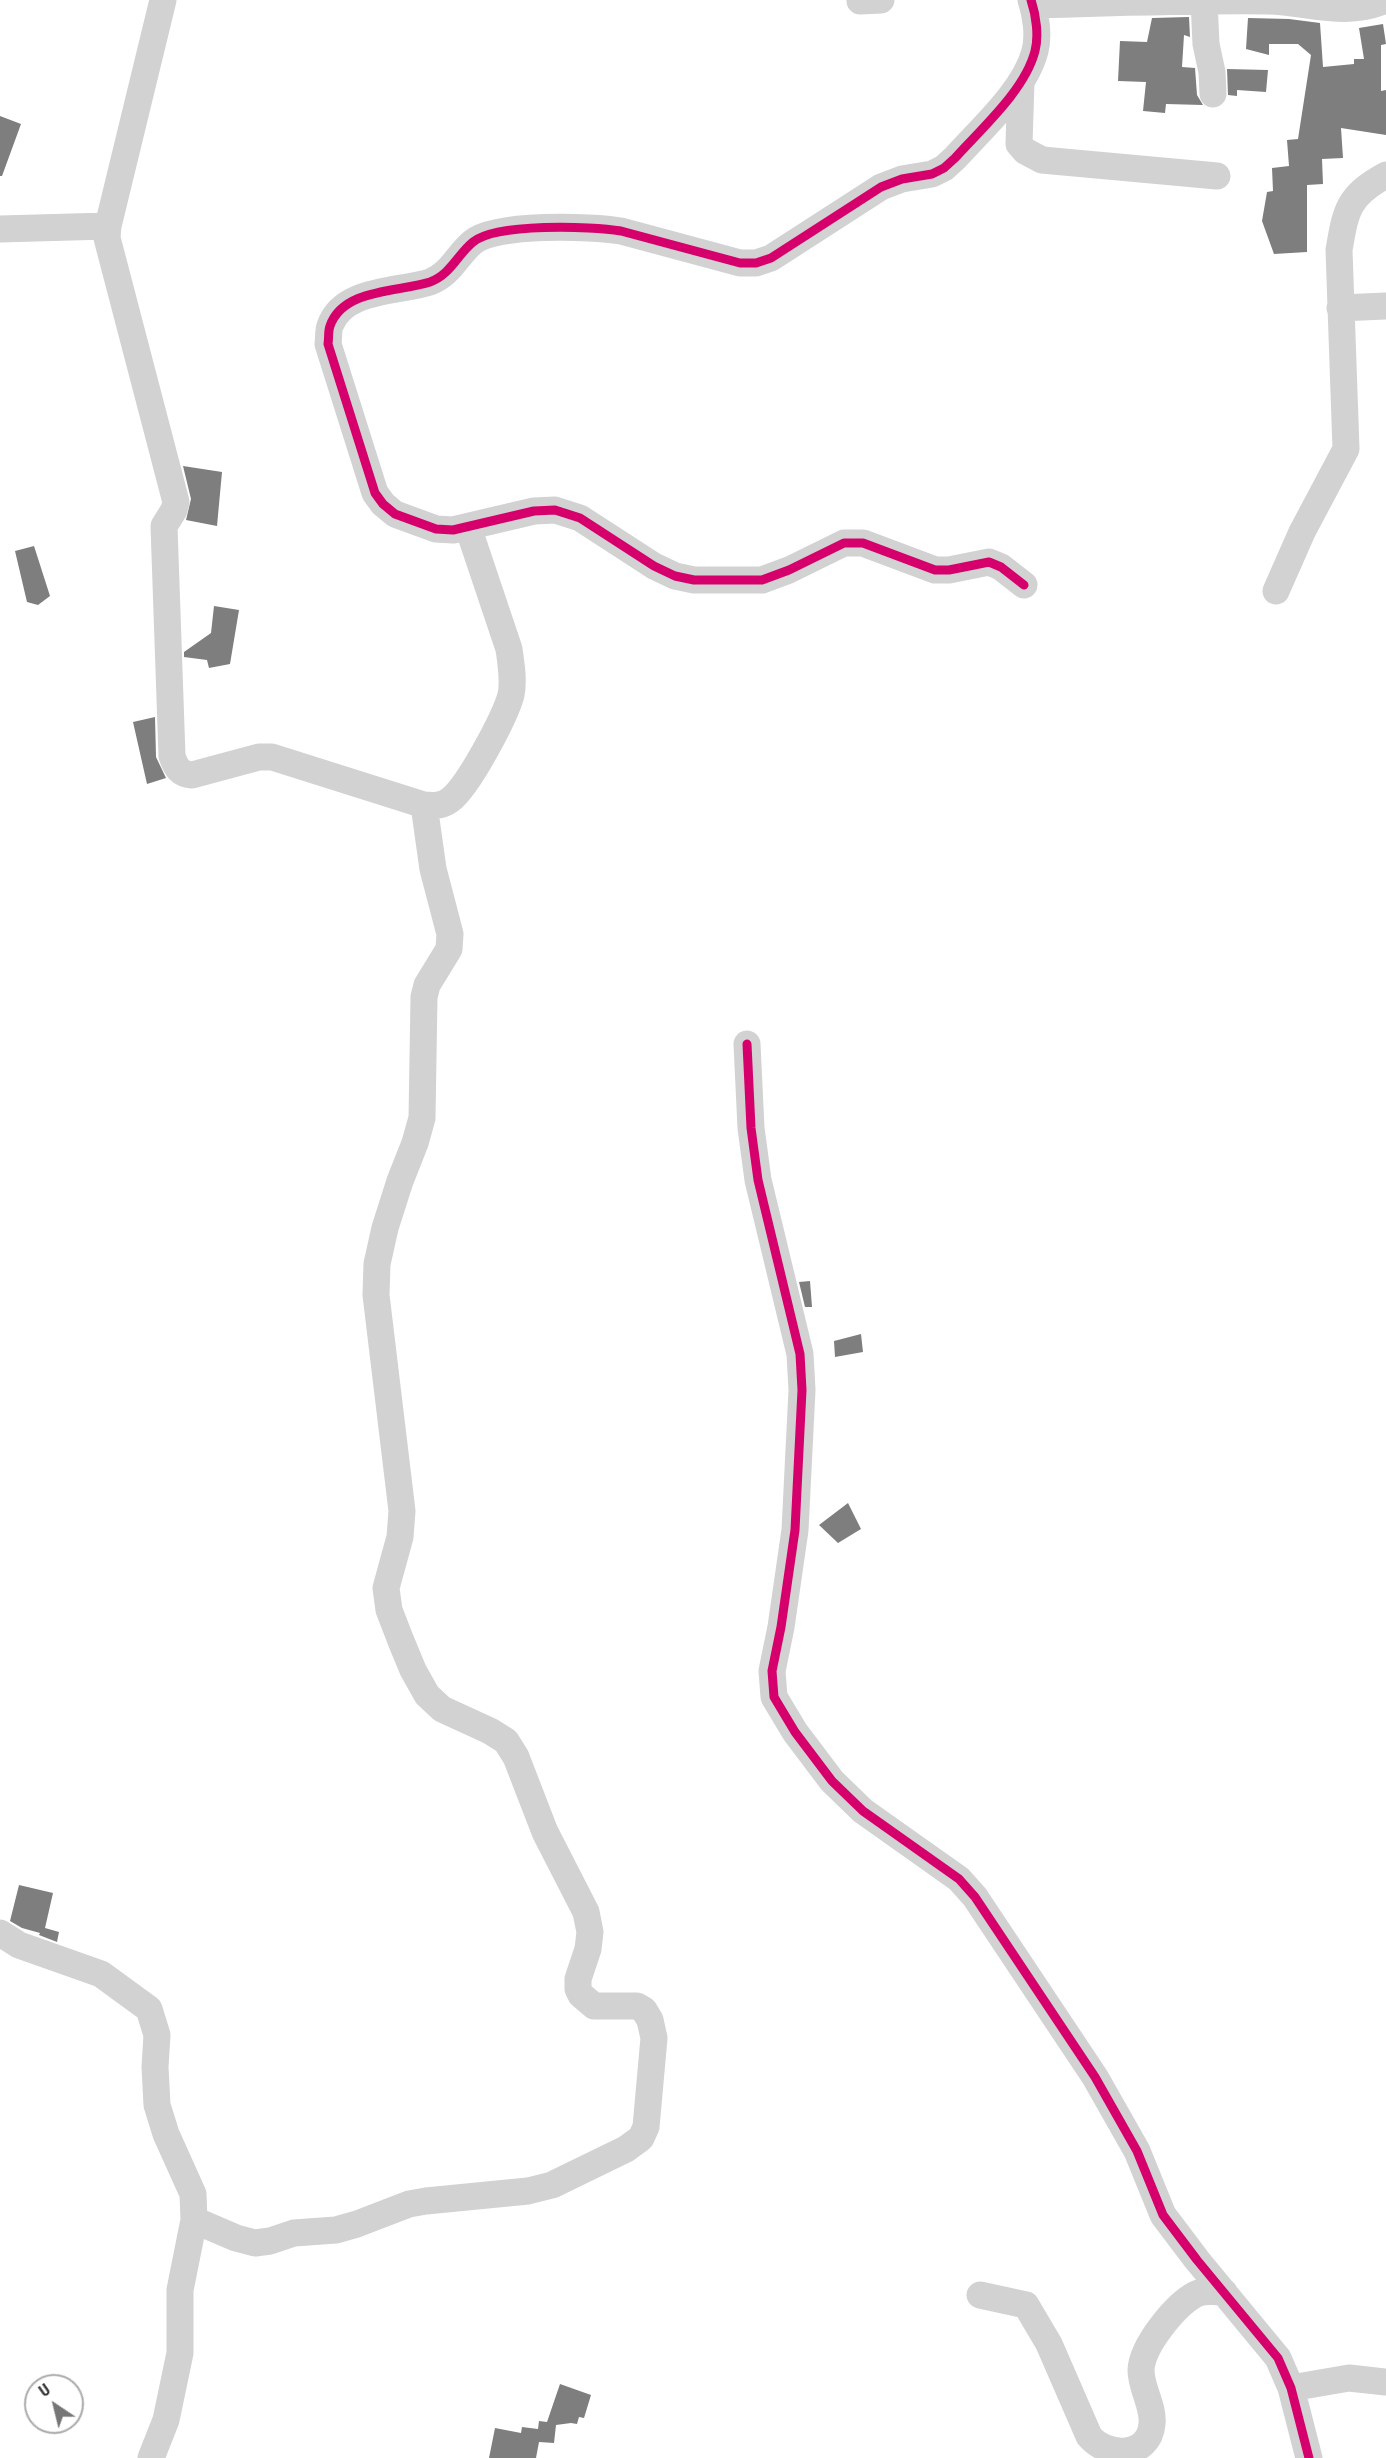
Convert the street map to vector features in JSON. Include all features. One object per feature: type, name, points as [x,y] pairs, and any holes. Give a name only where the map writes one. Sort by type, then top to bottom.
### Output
[{"type":"street","points":[[163,0],[108,226],[109,249],[176,502],[164,526],[172,756],[175,766],[183,774],[192,775],[259,757],[272,757],[424,805],[438,806],[449,801],[459,791],[501,720],[511,694],[512,667],[509,649],[468,527]]},
{"type":"street","points":[[860,1],[881,0]]},
{"type":"street","points":[[1024,585],[1001,567],[988,562],[949,570],[935,570],[863,543],[854,542],[844,543],[768,578],[694,580],[675,576],[654,566],[580,518],[555,510],[534,511],[453,530],[436,529],[396,514],[383,504],[375,493],[328,344],[330,326],[337,313],[353,301],[441,277],[473,242],[486,235],[502,231],[575,226],[601,227],[740,263],[756,263],[771,258],[881,187],[902,179],[932,174],[944,168],[1021,82],[1036,45],[1032,2],[1271,1],[1340,9],[1369,8],[1386,0]]},
{"type":"street","points":[[1204,1],[1206,44],[1213,94]]},
{"type":"street","points":[[1021,82],[1019,144],[1034,156],[1060,163],[1218,176]]},
{"type":"street","points":[[1276,591],[1302,532],[1346,449],[1339,250],[1346,217],[1352,202],[1365,187],[1386,175]]},
{"type":"street","points":[[0,229],[108,226]]},
{"type":"street","points":[[1340,308],[1386,306]]},
{"type":"street","points":[[194,2220],[236,2238],[255,2243],[294,2233],[336,2230],[426,2200],[528,2191],[552,2185],[626,2149],[641,2138],[646,2127],[654,2038],[650,2020],[644,2010],[637,2006],[594,2006],[581,1995],[578,1989],[578,1978],[588,1949],[590,1932],[586,1912],[545,1832],[516,1757],[506,1741],[442,1709],[427,1695],[413,1670],[389,1610],[386,1588],[400,1537],[402,1511],[376,1295],[377,1264],[391,1206],[422,1119],[424,997],[427,985],[449,949],[450,934],[433,869],[424,805]]},
{"type":"street","points":[[747,1044],[751,1128],[758,1180],[800,1354],[801,1390],[795,1530],[772,1671],[774,1697],[795,1732],[826,1773],[855,1804],[959,1879],[975,1897],[1095,2077],[1137,2151],[1163,2215],[1278,2358],[1291,2388],[1309,2458]]},
{"type":"street","points":[[0,1933],[19,1945],[101,1974],[149,2009],[157,2035],[155,2067],[158,2105],[166,2134],[193,2194],[194,2220],[180,2290],[180,2353],[166,2420],[151,2458]]},
{"type":"street","points":[[980,2295],[1026,2305],[1049,2344],[1089,2436],[1096,2444],[1113,2452],[1122,2452],[1135,2448],[1150,2450],[1152,2425],[1141,2371],[1145,2351],[1161,2327],[1198,2293],[1224,2292]]},
{"type":"street","points":[[1291,2388],[1349,2378],[1386,2382]]},
{"type":"building","points":[[1189,17],[1190,37],[1184,35],[1182,67],[1195,68],[1197,95],[1203,105],[1166,104],[1165,113],[1143,111],[1146,82],[1118,81],[1120,41],[1147,42],[1152,18]]},
{"type":"building","points":[[1248,18],[1289,19],[1320,23],[1323,67],[1354,64],[1354,59],[1364,59],[1359,28],[1383,24],[1386,44],[1381,45],[1381,91],[1386,90],[1386,135],[1341,128],[1343,158],[1322,159],[1323,184],[1307,185],[1307,252],[1274,254],[1262,221],[1267,192],[1273,191],[1272,168],[1289,166],[1287,140],[1298,139],[1311,55],[1298,44],[1269,44],[1269,55],[1246,49]]},
{"type":"building","points":[[1227,69],[1268,70],[1266,92],[1237,90],[1237,96],[1228,95]]},
{"type":"building","points":[[0,116],[21,124],[2,176],[0,176]]},
{"type":"building","points":[[183,466],[222,472],[217,526],[186,520],[191,499]]},
{"type":"building","points":[[34,546],[50,596],[38,605],[27,602],[15,551]]},
{"type":"building","points":[[214,606],[239,610],[230,664],[209,668],[207,660],[184,657],[184,652],[211,633]]},
{"type":"building","points":[[155,717],[156,757],[166,778],[147,784],[133,722]]},
{"type":"building","points":[[810,1281],[812,1307],[805,1307],[799,1282]]},
{"type":"building","points":[[861,1334],[863,1352],[835,1357],[834,1341]]},
{"type":"building","points":[[848,1503],[861,1529],[838,1543],[819,1525]]},
{"type":"building","points":[[19,1885],[53,1893],[45,1928],[59,1932],[57,1942],[10,1921]]},
{"type":"building","points":[[560,2384],[591,2395],[584,2418],[579,2417],[577,2424],[556,2425],[554,2443],[539,2442],[536,2458],[489,2458],[495,2428],[521,2433],[522,2427],[538,2429],[539,2421],[547,2422]]},
{"type":"cycle path","points":[[1024,585],[1001,567],[989,562],[949,570],[935,570],[863,543],[844,543],[789,570],[762,580],[694,580],[675,576],[654,566],[580,518],[555,510],[534,511],[453,530],[436,529],[395,514],[375,493],[328,344],[330,326],[347,304],[359,298],[437,279],[473,242],[502,232],[567,227],[607,229],[740,263],[756,263],[771,258],[881,187],[902,179],[932,174],[944,168],[955,158],[1001,108],[1030,66],[1037,39],[1036,19],[1031,0]]},
{"type":"cycle path","points":[[747,1044],[751,1128],[758,1180],[800,1354],[802,1390],[795,1530],[772,1671],[774,1697],[795,1732],[832,1781],[863,1811],[959,1879],[975,1897],[1095,2077],[1137,2151],[1163,2215],[1278,2358],[1291,2388],[1309,2458]]}]
